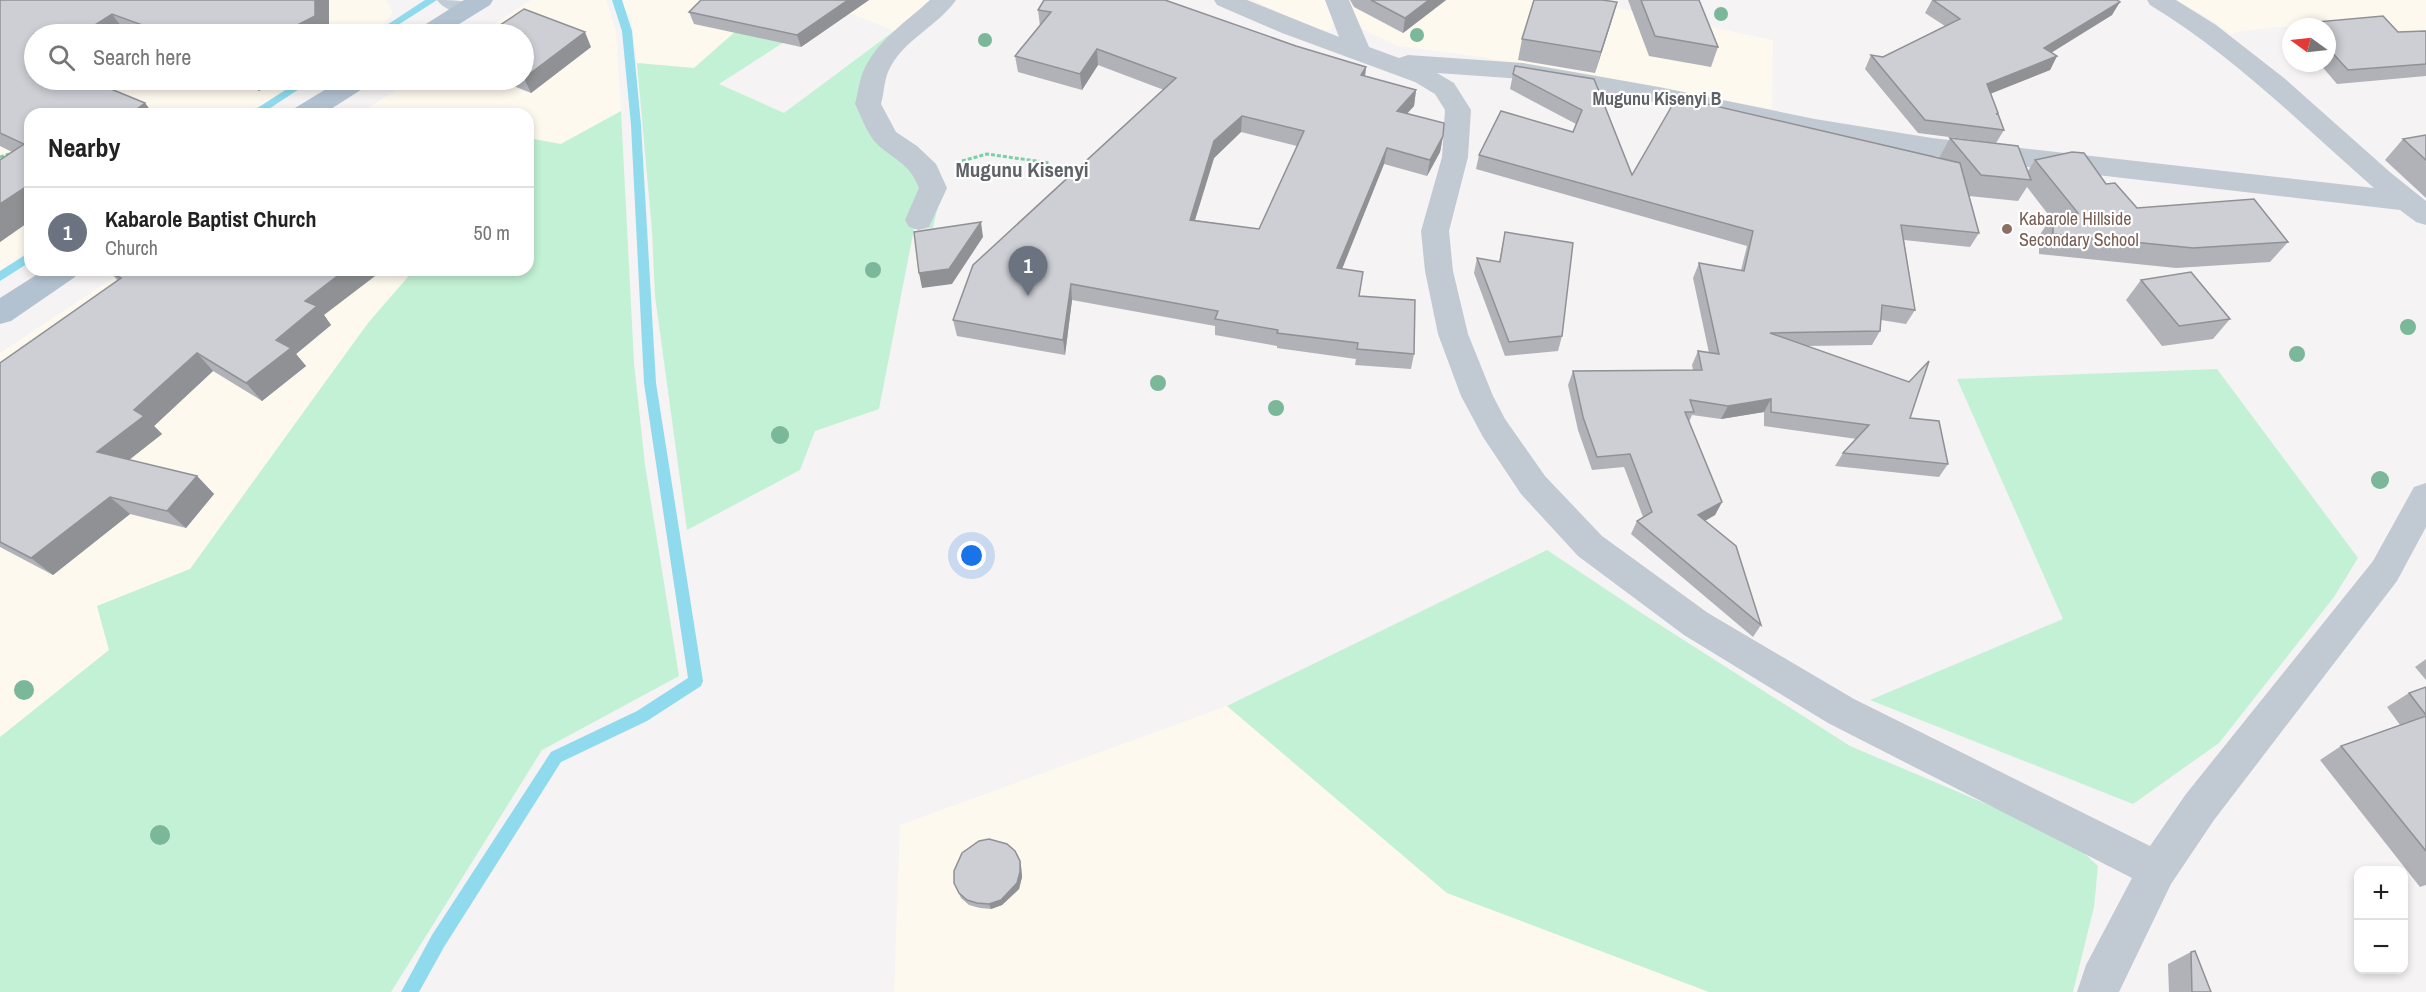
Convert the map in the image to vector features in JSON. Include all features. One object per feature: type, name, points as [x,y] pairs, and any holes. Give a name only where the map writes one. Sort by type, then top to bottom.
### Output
[{"type":"main road","points":[[440,24],[466,3]]},
{"type":"main road","points":[[313,108],[341,90]]},
{"type":"main road","points":[[0,313],[56,276]]},
{"type":"street","points":[[919,220],[933,188],[926,170],[907,152],[886,138],[868,104],[875,73],[890,47],[923,21],[944,0]]},
{"type":"street","points":[[1226,0],[1291,28],[1424,76],[1445,89],[1458,110],[1455,157],[1435,231],[1439,271],[1453,334],[1477,396],[1494,428],[1533,485],[1590,546],[1696,624],[1841,711],[2157,870]]},
{"type":"street","points":[[1337,0],[1369,56]]},
{"type":"street","points":[[2159,0],[2192,18],[2296,102],[2416,208]]},
{"type":"street","points":[[1369,56],[1523,71],[1659,95],[1815,128],[1932,147],[2416,208]]},
{"type":"street","points":[[2098,992],[2157,870],[2200,807],[2307,674],[2385,571],[2426,496]]},
{"type":"path","points":[[0,157],[20,150]]},
{"type":"path","points":[[926,170],[987,154],[1050,163]]},
{"type":"shaded area","points":[[0,0],[386,0],[393,12],[384,24],[24,24],[24,90],[285,90],[255,108],[24,108],[24,254],[0,271]]},
{"type":"shaded area","points":[[531,0],[606,0],[616,30],[621,111],[560,144],[534,166],[534,108],[368,108],[396,90],[534,90],[534,24],[494,24]]},
{"type":"shaded area","points":[[617,0],[804,0],[738,30],[694,68],[637,63],[631,17]]},
{"type":"shaded area","points":[[833,0],[938,0],[894,31],[837,8]]},
{"type":"shaded area","points":[[1252,0],[1327,0],[1334,22],[1331,30],[1319,31]]},
{"type":"shaded area","points":[[1348,0],[1579,0],[1773,40],[1772,109],[1481,57],[1397,46],[1360,28]]},
{"type":"shaded area","points":[[2175,0],[2426,0],[2426,32],[2336,29],[2336,18],[2282,18],[2282,27],[2235,32],[2232,35],[2208,18]]},
{"type":"shaded area","points":[[116,276],[409,276],[368,323],[190,569],[97,606],[109,650],[0,737],[0,353]]},
{"type":"shaded area","points":[[1227,706],[1447,893],[1709,992],[894,992],[900,825]]},
{"type":"green space","points":[[837,8],[719,84],[784,113],[894,31],[902,38],[878,78],[880,122],[942,187],[933,228],[914,229],[879,409],[815,431],[800,470],[687,530],[655,296],[652,231],[637,63],[694,68],[737,30]]},
{"type":"green space","points":[[621,111],[634,363],[645,465],[679,676],[542,750],[391,992],[0,992],[0,737],[109,650],[97,606],[190,569],[368,323],[409,276],[534,276],[534,139],[561,144]]},
{"type":"green space","points":[[2217,369],[2358,558],[2334,597],[2219,743],[2133,804],[1870,700],[2063,619],[1957,379]]},
{"type":"green space","points":[[1547,550],[1850,746],[2069,839],[2098,866],[2094,907],[2073,992],[1709,992],[1447,893],[1227,706]]},
{"type":"building","points":[[0,0],[315,0],[315,16],[299,24],[140,24],[112,14],[96,24],[24,24],[24,90],[113,90],[145,103],[138,108],[24,108],[24,144],[0,133]]},
{"type":"building","points":[[701,0],[848,0],[797,35],[689,12]]},
{"type":"building","points":[[1044,0],[1165,0],[1296,46],[1366,67],[1361,75],[1416,90],[1397,111],[1444,123],[1443,136],[1430,160],[1387,148],[1337,268],[1363,272],[1359,296],[1415,300],[1414,354],[1357,349],[1358,343],[1277,333],[1278,330],[1215,319],[1218,311],[1071,284],[1063,340],[953,320],[973,265],[1176,78],[1097,49],[1080,74],[1015,56],[1051,12],[1038,10]],"holes":[[[1242,116],[1304,131],[1259,229],[1190,220],[1214,141]]]},
{"type":"building","points":[[1371,0],[1429,0],[1405,18]]},
{"type":"building","points":[[1534,0],[1617,2],[1601,52],[1522,39]]},
{"type":"building","points":[[1641,0],[1699,0],[1718,47],[1655,36]]},
{"type":"building","points":[[1933,0],[2117,0],[2120,2],[2044,48],[2057,56],[1987,84],[1998,113],[1996,114],[2004,130],[1925,120],[1871,55],[1883,57],[1960,19]]},
{"type":"building","points":[[524,9],[585,32],[534,70],[534,24],[502,24]]},
{"type":"building","points":[[2383,16],[2398,32],[2426,31],[2426,64],[2348,70],[2336,57],[2336,20]]},
{"type":"building","points":[[1515,66],[1594,79],[1632,175],[1677,97],[1960,163],[1979,233],[1901,225],[1915,310],[1882,305],[1880,331],[1770,333],[1909,382],[1929,361],[1910,418],[1939,421],[1948,464],[1843,453],[1869,425],[1771,412],[1771,399],[1728,406],[1690,400],[1694,412],[1685,412],[1722,502],[1698,515],[1736,546],[1761,625],[1637,521],[1652,512],[1630,454],[1597,457],[1583,417],[1573,371],[1702,370],[1698,351],[1719,354],[1699,263],[1744,271],[1753,231],[1479,155],[1501,111],[1573,132],[1582,110],[1513,74]]},
{"type":"building","points":[[2426,135],[2426,160],[2403,139]]},
{"type":"building","points":[[1950,138],[2018,146],[2031,180],[1981,175]]},
{"type":"building","points":[[24,144],[24,188],[0,204],[0,160]]},
{"type":"building","points":[[2072,152],[2084,153],[2106,184],[2115,183],[2137,208],[2254,199],[2288,242],[2193,248],[2053,234],[2053,215],[2078,213],[2035,160]]},
{"type":"building","points":[[981,222],[949,269],[919,273],[914,232]]},
{"type":"building","points":[[1505,232],[1573,243],[1562,336],[1509,342],[1477,258],[1500,262]]},
{"type":"building","points":[[2191,272],[2230,319],[2179,326],[2141,280]]},
{"type":"building","points":[[117,276],[337,276],[305,301],[317,306],[276,340],[291,348],[246,383],[197,353],[134,410],[144,416],[97,452],[197,476],[167,511],[110,497],[31,558],[0,542],[0,363],[121,278]]},
{"type":"building","points":[[2426,687],[2426,715],[2409,693]]},
{"type":"building","points":[[2426,716],[2426,851],[2341,746]]},
{"type":"building","points":[[989,839],[1007,844],[1015,851],[1020,861],[1020,872],[1017,883],[1001,900],[989,904],[977,903],[967,900],[959,893],[954,883],[954,871],[962,853],[979,841]]},
{"type":"building","points":[[2195,951],[2211,992],[2192,992],[2191,952]]},
{"type":"waterway","points":[[394,24],[432,0]]},
{"type":"waterway","points":[[410,992],[438,941],[556,757],[642,716],[696,681],[650,383],[636,125],[627,31],[617,0]]},
{"type":"waterway","points":[[263,108],[292,90]]},
{"type":"waterway","points":[[0,277],[24,260]]},
{"type":"place","name":"Kabarole Hillside Secondary School","points":[[2007,229]]},
{"type":"place","name":"Kabarole Baptist Church","points":[[1028,296]]},
{"type":"district","name":"Mugunu Kisenyi B","points":[[1657,99]]},
{"type":"district","name":"Mugunu Kisenyi","points":[[1022,170]]}]
